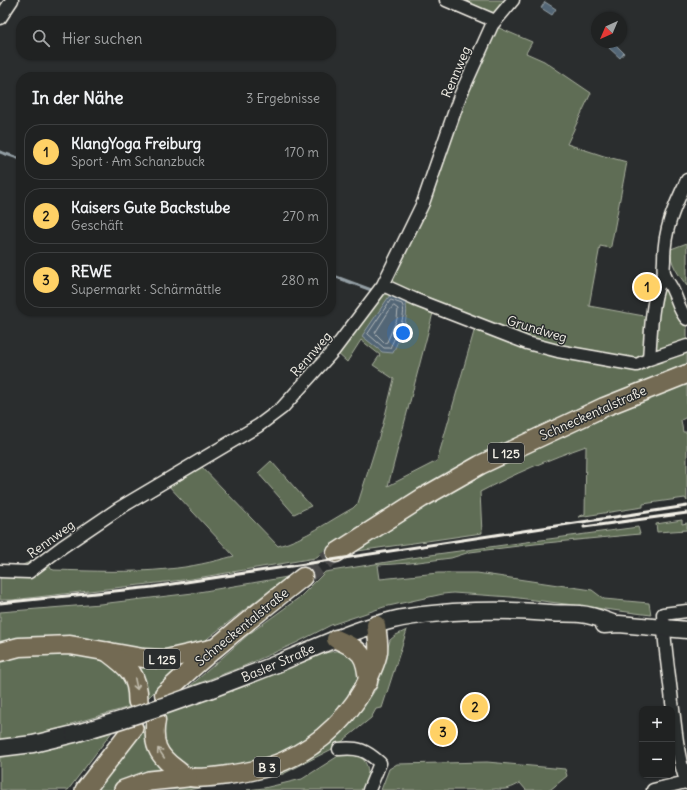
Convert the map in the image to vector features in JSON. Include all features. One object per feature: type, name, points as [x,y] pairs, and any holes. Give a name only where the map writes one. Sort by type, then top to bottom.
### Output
[{"type":"highway","points":[[108,652],[128,668],[134,675],[137,682],[138,701]]},
{"type":"highway","points":[[85,790],[133,728]]},
{"type":"highway","name":"B 3","points":[[124,790],[149,781],[186,776]]},
{"type":"main road","name":"Schneckentalstraße","points":[[336,553],[422,498],[480,465],[604,407],[687,374]]},
{"type":"main road","name":"Schneckentalstraße","points":[[164,694],[215,648],[303,577]]},
{"type":"main road","name":"Basler Straße","points":[[0,748],[33,744],[138,716],[190,698],[336,639],[371,627],[410,617],[469,611],[516,610],[561,614],[577,622],[596,626],[615,624],[687,630]]},
{"type":"main road","points":[[364,659],[371,627]]},
{"type":"main road","name":"B 3","points":[[186,776],[208,777],[249,772],[284,761],[303,751],[324,735],[348,712],[368,682],[378,654],[378,646],[371,627]]},
{"type":"main road","points":[[336,639],[358,650],[364,659],[367,668],[368,682]]},
{"type":"main road","points":[[0,652],[19,647],[70,645],[108,652]]},
{"type":"main road","name":"L 125","points":[[108,652],[143,658],[166,659],[215,648]]},
{"type":"main road","points":[[156,720],[154,738],[157,748],[163,757],[186,776]]},
{"type":"street","points":[[0,18],[12,0]]},
{"type":"street","points":[[446,0],[495,21]]},
{"type":"street","name":"Rennweg","points":[[0,571],[29,572],[62,547],[118,509],[258,426],[282,408],[334,350],[383,285],[423,203],[460,96],[492,24],[513,0]]},
{"type":"street","points":[[687,180],[667,226],[664,254],[664,272],[678,305],[687,319]]},
{"type":"street","points":[[649,359],[653,318],[659,282],[664,272]]},
{"type":"street","name":"Grundweg","points":[[383,285],[416,300],[527,343],[558,351],[637,365],[649,359],[687,346]]},
{"type":"street","points":[[673,291],[687,302]]},
{"type":"street","points":[[653,790],[687,783],[676,739],[663,614],[687,611]]},
{"type":"street","points":[[339,749],[354,748],[372,756],[380,763],[369,790]]},
{"type":"green space","points":[[439,0],[508,0],[492,25],[532,42],[526,53],[544,61],[591,93],[567,144],[627,162],[611,246],[610,248],[600,246],[589,306],[655,318],[664,287],[687,325],[687,368],[339,542],[315,558],[191,579],[12,600],[0,600],[0,566],[18,567],[32,561],[101,515],[255,421],[277,404],[306,374],[346,327],[379,284],[420,201],[448,111],[486,24],[448,6]],"holes":[[[433,313],[475,328],[437,461],[388,486]],[[361,340],[380,355],[373,365],[394,379],[383,424],[358,503],[353,508],[298,539],[278,546],[199,464],[313,380],[336,352],[347,362]],[[166,483],[234,556],[185,567],[140,571],[54,570],[51,569],[49,564]]]},
{"type":"green space","points":[[687,243],[687,286],[675,269],[671,249]]},
{"type":"green space","points":[[687,380],[687,417],[681,420],[683,432],[687,432],[687,501],[685,498],[643,504],[643,507],[578,517],[585,514],[586,446],[532,467],[480,492],[482,533],[351,552],[367,540],[504,459]]},
{"type":"green space","points":[[271,461],[311,506],[294,514],[258,473]]},
{"type":"green space","points":[[682,520],[682,524],[687,523],[687,530],[657,532],[656,524]]},
{"type":"green space","points":[[638,527],[640,534],[535,544],[470,552],[451,558],[378,565],[380,579],[438,573],[477,573],[592,590],[604,599],[649,603],[651,615],[511,597],[453,593],[443,594],[384,607],[331,625],[296,643],[244,666],[189,687],[249,634],[300,597],[325,572],[437,554]]},
{"type":"green space","points":[[287,577],[208,638],[143,703],[71,724],[77,742],[112,732],[68,790],[0,790],[0,612],[100,604],[193,593]]},
{"type":"green space","points":[[407,630],[382,708],[376,709],[371,718],[334,748],[283,774],[188,790],[141,790],[225,781],[340,732],[366,704],[377,687],[390,640],[396,635]]},
{"type":"green space","points":[[345,649],[359,662],[359,680],[352,694],[320,730],[279,758],[209,770],[191,769],[181,766],[160,746],[161,716],[257,681],[320,654]]},
{"type":"green space","points":[[147,721],[175,774],[117,790],[93,790]]},
{"type":"green space","points":[[343,753],[357,754],[365,762],[368,776],[365,790],[247,790],[264,788],[302,779]]},
{"type":"green space","points":[[487,762],[565,769],[567,776],[550,790],[526,790],[520,783],[506,789],[381,790],[389,769],[397,764]]},
{"type":"water","points":[[545,2],[556,9],[552,15],[541,8]]},
{"type":"water","points":[[609,48],[619,48],[624,53],[620,58]]},
{"type":"water","points":[[390,295],[405,301],[406,307],[404,327],[393,353],[382,352],[362,336]]},
{"type":"waterway","points":[[0,152],[16,157]]},
{"type":"waterway","points":[[336,277],[374,291]]},
{"type":"tunnel","points":[[303,577],[336,553]]},
{"type":"railway","points":[[0,603],[153,587],[687,506]]},
{"type":"railway","points":[[584,527],[687,513]]},
{"type":"place","name":"KlangYoga Freiburg","points":[[647,287]]},
{"type":"place","name":"Kaisers Gute Backstube","points":[[475,707]]},
{"type":"place","name":"REWE","points":[[443,732]]}]
